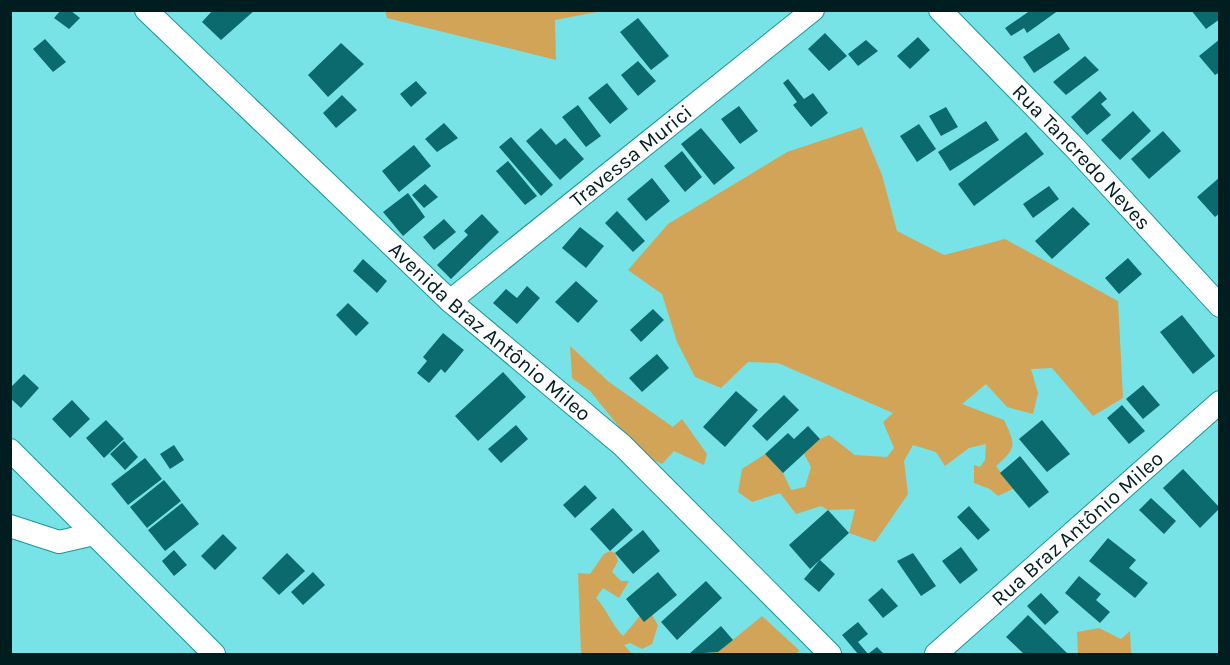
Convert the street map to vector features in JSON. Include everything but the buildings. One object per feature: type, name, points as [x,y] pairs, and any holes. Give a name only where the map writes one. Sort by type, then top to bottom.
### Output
[{"type":"street","name":"Avenida Braz Antônio Mileo","points":[[146,10],[450,301],[622,445],[830,654]]},
{"type":"street","name":"Travessa Murici","points":[[450,301],[813,10]]},
{"type":"street","name":"Rua Tancredo Neves","points":[[940,10],[1074,147],[1220,306]]},
{"type":"street","name":"Rua Braz Antônio Mileo","points":[[936,654],[1220,402]]},
{"type":"street","points":[[10,450],[214,654]]},
{"type":"street","points":[[10,526],[59,542],[94,534]]},
{"type":"shaded area","points":[[385,10],[602,11],[555,20],[556,60],[387,18]]},
{"type":"shaded area","points":[[862,127],[882,175],[897,231],[944,255],[1005,239],[1118,301],[1123,398],[1093,416],[1052,368],[1031,369],[1038,393],[1033,414],[1007,407],[986,384],[962,404],[1004,420],[1012,445],[1008,454],[996,466],[1013,489],[998,496],[990,489],[974,483],[974,465],[980,467],[985,460],[986,444],[969,448],[945,466],[936,452],[913,445],[904,461],[908,494],[875,542],[849,533],[855,509],[828,510],[821,506],[796,514],[780,493],[752,502],[738,492],[742,469],[765,454],[783,473],[791,490],[805,487],[811,467],[804,454],[820,439],[829,435],[855,455],[887,457],[894,448],[883,422],[893,413],[778,363],[748,362],[721,388],[695,377],[677,342],[662,294],[628,270],[668,224],[787,152]]},
{"type":"shaded area","points":[[570,346],[609,382],[673,427],[682,419],[707,454],[704,465],[674,451],[662,464],[641,454],[590,391],[572,378]]},
{"type":"shaded area","points":[[610,551],[615,553],[618,561],[612,572],[621,581],[629,581],[619,598],[603,588],[596,598],[623,636],[640,616],[652,615],[658,625],[652,644],[642,649],[630,643],[624,645],[632,654],[581,654],[578,573],[590,574],[604,554]]},
{"type":"shaded area","points":[[762,616],[800,651],[794,654],[701,654],[718,652]]},
{"type":"shaded area","points":[[1099,628],[1121,639],[1130,631],[1131,654],[1078,654],[1077,632]]}]
